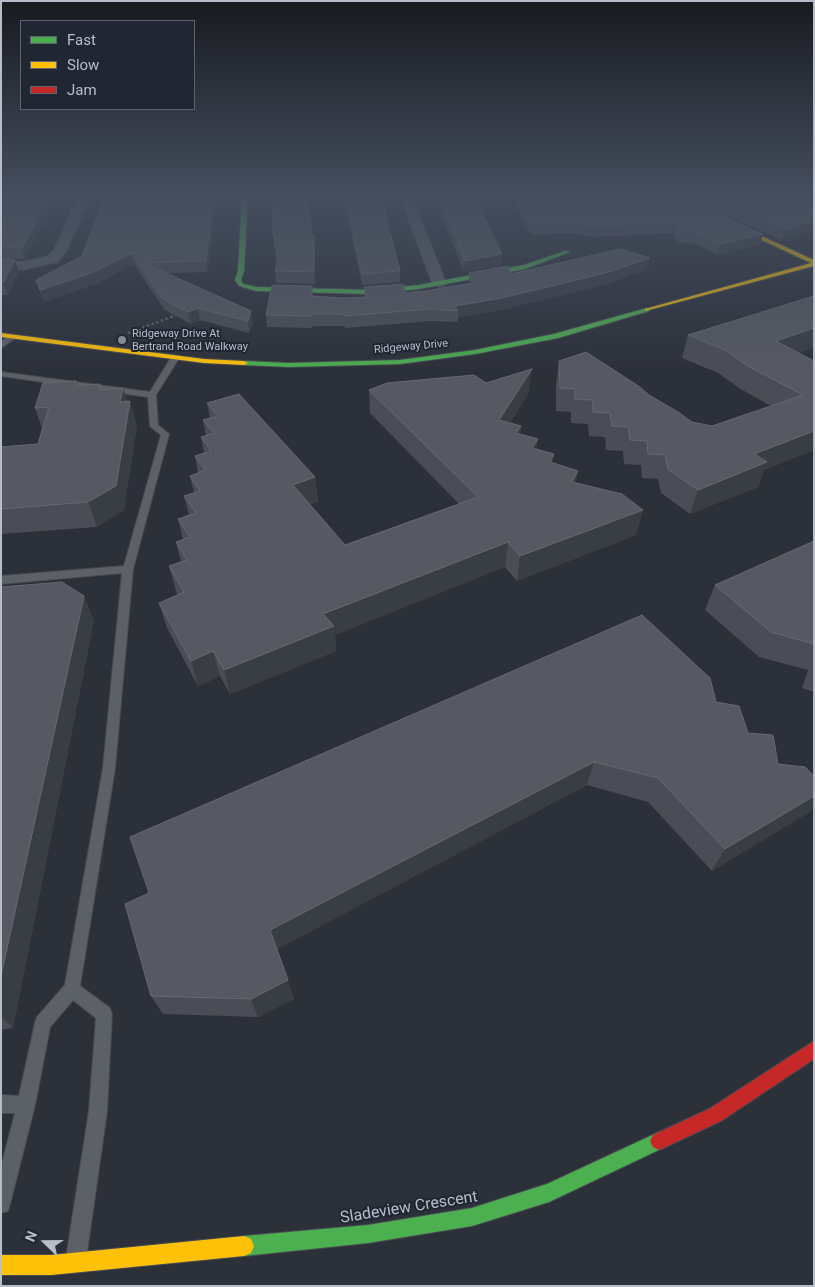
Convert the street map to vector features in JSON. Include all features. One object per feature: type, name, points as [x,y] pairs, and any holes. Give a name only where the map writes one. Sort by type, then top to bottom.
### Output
[{"type":"street","points":[[1,263],[22,266],[53,259],[58,254]]},
{"type":"street","points":[[242,254],[241,271],[238,280],[241,285],[247,288],[274,291],[372,292],[439,283],[525,267],[560,254]]},
{"type":"street","points":[[428,254],[439,283]]},
{"type":"street","points":[[795,254],[814,263]]},
{"type":"street","name":"Ridgeway Drive","points":[[7,336],[175,358],[252,364],[400,362],[475,352],[555,336],[814,263]]},
{"type":"street","name":"Sladeview Crescent","points":[[1,1265],[75,1262],[368,1234],[472,1217],[549,1193],[714,1114],[814,1049]]},
{"type":"lane","points":[[1,346],[7,336]]},
{"type":"lane","points":[[1,1204],[26,1105],[43,1023],[72,989],[109,768],[128,569],[165,434],[154,426],[152,394],[175,358]]},
{"type":"lane","points":[[1,374],[152,394]]},
{"type":"lane","points":[[1,580],[128,569]]},
{"type":"lane","points":[[72,989],[104,1014],[98,1111],[75,1262]]},
{"type":"lane","points":[[1,1104],[26,1105]]},
{"type":"path","points":[[102,348],[116,337],[179,314]]},
{"type":"building","points":[[83,254],[130,254],[92,273],[40,290],[36,280]]},
{"type":"building","points":[[133,254],[207,254],[206,261],[144,263],[251,311],[248,321],[198,308],[188,312],[162,298]]},
{"type":"building","points":[[276,254],[314,254],[314,272],[275,271]]},
{"type":"building","points":[[358,254],[396,254],[400,271],[362,274]]},
{"type":"building","points":[[462,254],[502,254],[465,261]]},
{"type":"building","points":[[598,254],[637,254],[650,258],[606,273],[502,298],[455,306],[458,311],[430,309],[344,316],[344,314],[312,314],[311,316],[266,315],[272,285],[312,286],[311,296],[366,297],[364,287],[403,284],[405,293],[473,283],[469,273],[507,266],[511,274]]},
{"type":"building","points":[[1,258],[15,260],[1,284]]},
{"type":"building","points":[[814,296],[814,328],[776,341],[814,361],[814,431],[754,454],[767,462],[698,490],[668,469],[665,455],[648,454],[647,441],[630,440],[628,427],[612,426],[610,413],[593,412],[593,400],[575,399],[575,389],[560,388],[559,361],[586,352],[692,422],[712,426],[803,395],[746,365],[725,350],[688,335]]},
{"type":"building","points":[[532,369],[499,420],[521,426],[516,433],[538,439],[532,448],[554,454],[550,462],[578,471],[572,482],[622,494],[643,510],[520,556],[508,542],[323,614],[334,626],[224,670],[213,651],[191,661],[159,603],[184,592],[169,566],[187,560],[176,542],[190,537],[178,519],[196,513],[184,496],[200,491],[190,476],[205,470],[195,456],[211,451],[201,437],[214,433],[203,420],[218,416],[207,403],[239,394],[315,477],[293,485],[345,545],[478,497],[369,390],[387,383],[474,375],[486,383]]},
{"type":"building","points":[[76,381],[75,386],[100,384],[99,390],[123,388],[120,402],[130,401],[116,486],[88,502],[1,509],[1,447],[38,444],[49,407],[35,408],[43,383]]},
{"type":"building","points":[[814,541],[814,644],[771,632],[715,585]]},
{"type":"building","points":[[62,582],[84,596],[1,976],[1,587]]},
{"type":"building","points":[[642,615],[710,678],[716,702],[739,706],[748,733],[773,735],[778,764],[805,767],[814,776],[814,796],[725,849],[658,778],[594,762],[270,930],[288,980],[251,999],[151,996],[125,904],[149,893],[130,837]]},
{"type":"traffic: fast","points":[[242,254],[241,271],[238,280],[241,285],[256,289],[372,292],[419,287],[525,267],[561,254]]},
{"type":"traffic: fast","points":[[244,363],[289,365],[400,362],[475,352],[555,336],[647,310]]},
{"type":"traffic: fast","points":[[244,1246],[368,1234],[472,1217],[549,1193],[659,1141]]},
{"type":"traffic: slow","points":[[797,254],[814,262]]},
{"type":"traffic: slow","points":[[647,310],[814,264]]},
{"type":"traffic: slow","points":[[1,335],[204,361],[244,363]]},
{"type":"traffic: slow","points":[[1,1265],[51,1265],[244,1246]]},
{"type":"traffic: jam","points":[[659,1141],[715,1115],[814,1049]]},
{"type":"place","name":"Ridgeway Drive At Bertrand Road Walkway","points":[[122,340]]}]
